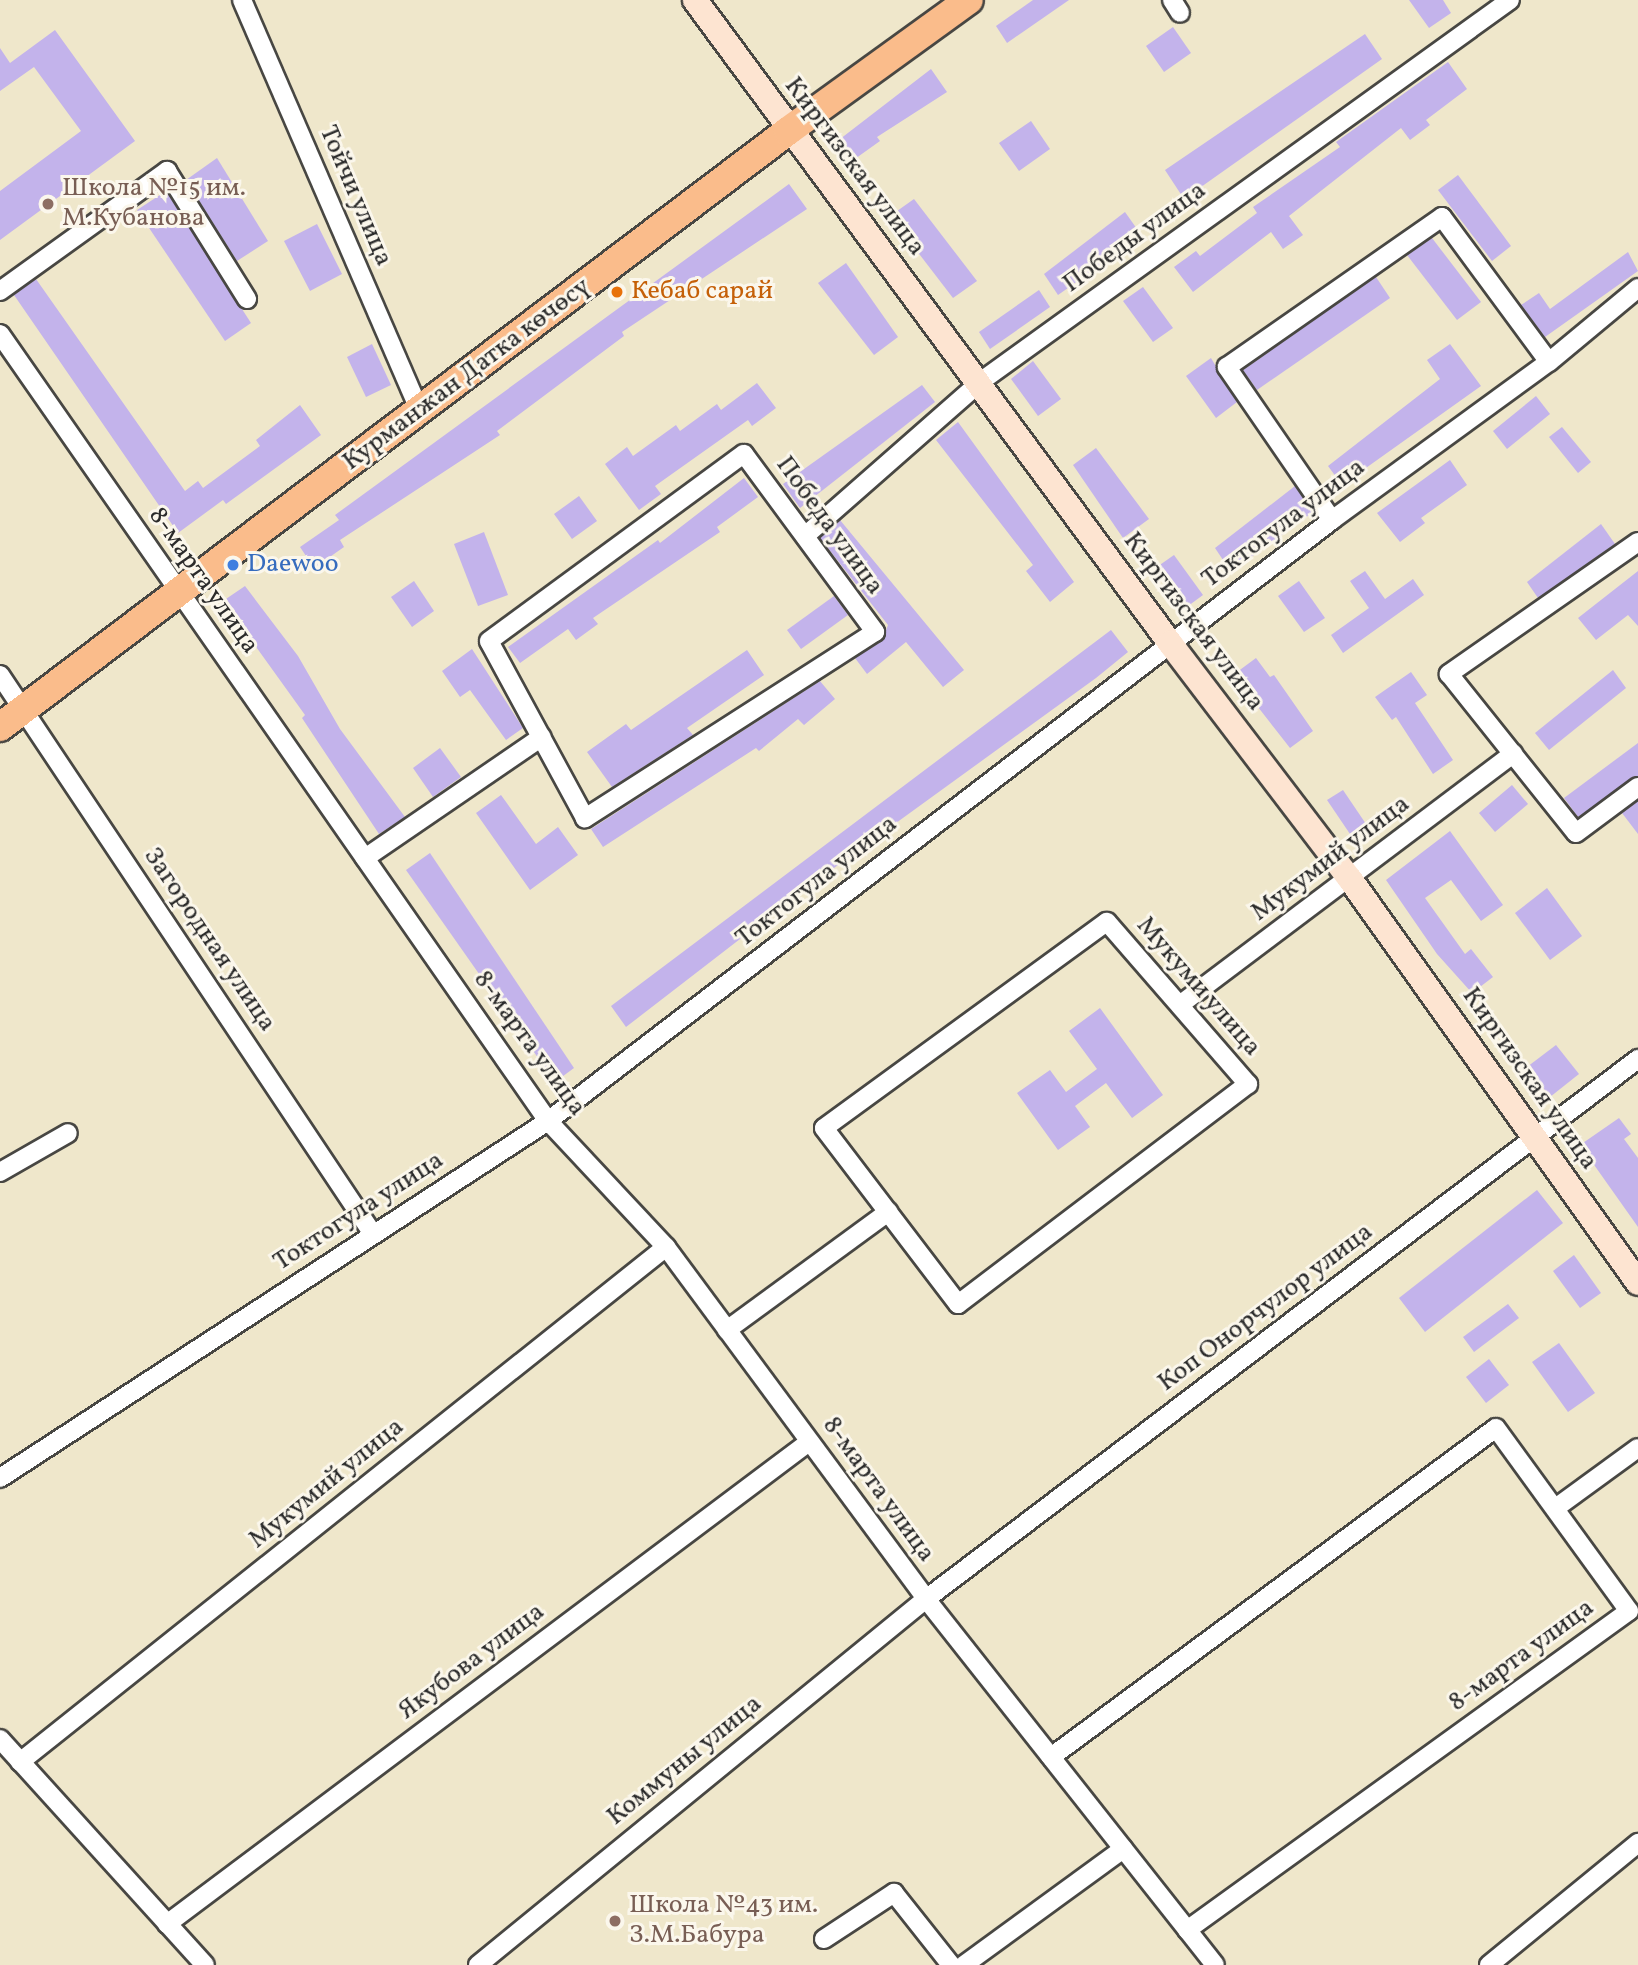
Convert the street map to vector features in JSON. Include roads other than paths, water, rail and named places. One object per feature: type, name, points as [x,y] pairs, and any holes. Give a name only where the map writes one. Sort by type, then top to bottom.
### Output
[{"type":"main road","name":"Курманжан Датка көчөсү","points":[[0,727],[420,412],[788,131],[969,0]]},
{"type":"street","name":"Тойчи улица","points":[[242,0],[420,412]]},
{"type":"street","name":"Киргизская улица","points":[[695,0],[788,131],[980,382],[1170,643],[1350,879],[1638,1283]]},
{"type":"street","name":"Победы улица","points":[[805,536],[980,382],[1510,0]]},
{"type":"street","points":[[0,291],[167,171],[247,299]]},
{"type":"street","points":[[1332,520],[1227,367],[1443,217],[1549,362]]},
{"type":"street","name":"Токтогула улица","points":[[0,1478],[548,1121],[1332,520],[1549,362],[1638,288]]},
{"type":"street","name":"8-марта улица","points":[[0,334],[548,1121],[666,1247],[926,1599],[1214,1965]]},
{"type":"street","name":"Победа улица","points":[[744,454],[805,536],[875,632],[585,818],[489,641],[744,454]]},
{"type":"street","points":[[1638,542],[1449,674],[1576,833],[1638,787]]},
{"type":"street","name":"Загородная улица","points":[[0,675],[373,1234]]},
{"type":"street","points":[[365,858],[542,737]]},
{"type":"street","name":"Мукумий улица","points":[[1181,1004],[1513,754]]},
{"type":"street","name":"Мукуми улица","points":[[1107,922],[1248,1084],[958,1304],[888,1212],[824,1128],[1107,922]]},
{"type":"street","name":"Коп Онорчулор улица","points":[[926,1599],[1638,1059]]},
{"type":"street","points":[[0,1172],[68,1133]]},
{"type":"street","points":[[727,1329],[888,1212]]},
{"type":"street","name":"Мукумий улица","points":[[20,1762],[666,1247]]},
{"type":"street","name":"8-марта улица","points":[[1051,1758],[1496,1428],[1557,1507],[1629,1611],[1187,1930]]},
{"type":"street","name":"Якубова улица","points":[[167,1924],[809,1441]]},
{"type":"street","points":[[1557,1507],[1638,1448]]},
{"type":"street","name":"Коммуны улица","points":[[478,1965],[926,1599]]},
{"type":"street","points":[[0,1739],[205,1965]]},
{"type":"street","points":[[1489,1965],[1638,1843]]},
{"type":"street","points":[[964,1965],[1123,1849]]},
{"type":"street","points":[[824,1939],[894,1892],[951,1965]]},
{"type":"place","name":"Школа №15 им. М.Кубанова","points":[[48,204]]},
{"type":"place","name":"Кебаб сарай","points":[[617,292]]},
{"type":"place","name":"Daewoo","points":[[233,565]]},
{"type":"place","name":"Школа №43 им. З.М.Бабура","points":[[615,1921]]}]
